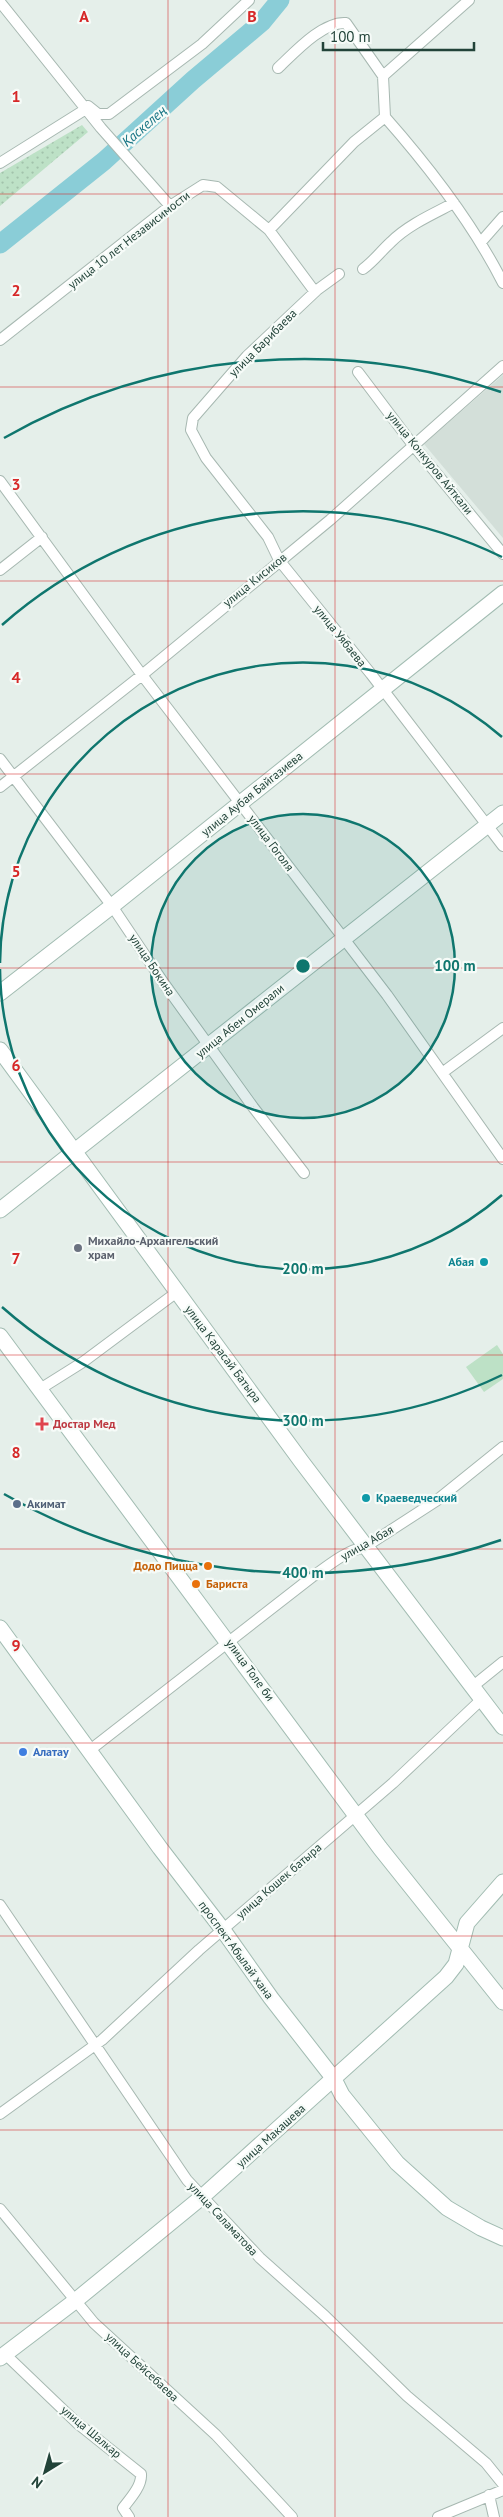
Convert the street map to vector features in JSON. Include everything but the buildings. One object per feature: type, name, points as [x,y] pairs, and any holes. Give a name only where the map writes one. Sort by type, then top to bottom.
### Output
[{"type":"main road","name":"улица Аубая Байгазиева","points":[[0,993],[241,804],[503,593]]},
{"type":"main road","name":"улица Абен Омерали","points":[[0,1210],[503,813]]},
{"type":"main road","name":"улица Карасай Батыра","points":[[0,1050],[365,1547],[503,1727]]},
{"type":"main road","name":"улица Толе би","points":[[0,1336],[357,1814],[503,2002]]},
{"type":"main road","name":"проспект Абылай хана","points":[[0,1628],[271,1998],[334,2079],[348,2102],[397,2163],[411,2178],[447,2208],[480,2228],[503,2238]]},
{"type":"main road","name":"улица Макашева","points":[[2,2356],[74,2301],[202,2197],[446,1977],[456,1964],[467,1922],[503,1882]]},
{"type":"street","points":[[83,105],[98,114],[109,114],[202,44],[249,0]]},
{"type":"street","points":[[383,76],[469,0]]},
{"type":"street","points":[[0,2],[83,105],[170,206]]},
{"type":"street","points":[[278,68],[311,38],[329,26],[338,22],[346,23],[383,76],[385,117],[454,203],[481,242],[503,283]]},
{"type":"street","points":[[0,163],[83,105]]},
{"type":"street","points":[[315,292],[277,245],[269,230],[354,142],[385,117]]},
{"type":"street","name":"улица 10 лет Независимости","points":[[0,340],[170,206],[203,185],[211,185],[230,197],[269,230]]},
{"type":"street","points":[[363,269],[373,263],[391,242],[423,220],[454,203]]},
{"type":"street","points":[[481,242],[503,217]]},
{"type":"street","name":"улица Барибаева","points":[[193,418],[247,356],[315,292],[339,274]]},
{"type":"street","name":"улица Кисиков","points":[[0,788],[142,675],[279,560],[330,520],[503,366]]},
{"type":"street","name":"улица Конкуров Айткали","points":[[358,372],[413,445],[503,554]]},
{"type":"street","name":"улица Уябаева","points":[[193,418],[190,430],[200,448],[268,537],[279,560],[371,674],[503,846]]},
{"type":"street","name":"улица Гоголя","points":[[0,481],[142,675],[387,995],[503,1159]]},
{"type":"street","points":[[0,570],[42,537]]},
{"type":"street","name":"улица Бокина","points":[[0,759],[112,906],[208,1046],[304,1173]]},
{"type":"street","points":[[442,1073],[503,1028]]},
{"type":"street","points":[[40,1389],[83,1362],[177,1292]]},
{"type":"street","name":"улица Абая","points":[[90,1750],[228,1641],[341,1557],[356,1549],[365,1547],[436,1501],[503,1447]]},
{"type":"street","points":[[472,1687],[503,1662]]},
{"type":"street","name":"улица Кошек батыра","points":[[0,2114],[96,2044],[223,1930],[357,1814],[482,1699]]},
{"type":"street","name":"улица Саламатова","points":[[0,1905],[96,2044],[166,2152],[202,2197],[260,2258],[325,2316],[407,2396],[486,2463],[503,2484]]},
{"type":"street","name":"улица Бейсебаева","points":[[0,2209],[94,2323],[216,2435],[292,2517]]},
{"type":"street","name":"улица Шалкар","points":[[2,2356],[77,2423],[141,2474],[142,2478],[123,2508],[129,2517]]},
{"type":"street","points":[[438,2517],[503,2490]]},
{"type":"street","points":[[489,2495],[494,2517]]},
{"type":"shaded area","points":[[503,375],[503,538],[424,444]]},
{"type":"green space","points":[[82,125],[88,132],[0,206],[0,173]]},
{"type":"green space","points":[[497,1345],[503,1354],[503,1379],[484,1392],[466,1367]]},
{"type":"waterway","name":"Қаскелең","points":[[0,244],[104,161],[193,80],[262,22],[280,0]]},
{"type":"place","name":"Михайло-Архангельский храм","points":[[78,1248]]},
{"type":"place","name":"Абая","points":[[484,1262]]},
{"type":"place","name":"Достар Мед","points":[[42,1424]]},
{"type":"place","name":"Краеведческий","points":[[366,1498]]},
{"type":"place","name":"Акимат","points":[[17,1504]]},
{"type":"place","name":"Додо Пицца","points":[[208,1566]]},
{"type":"place","name":"Бариста","points":[[196,1584]]},
{"type":"place","name":"Алатау","points":[[23,1752]]}]
